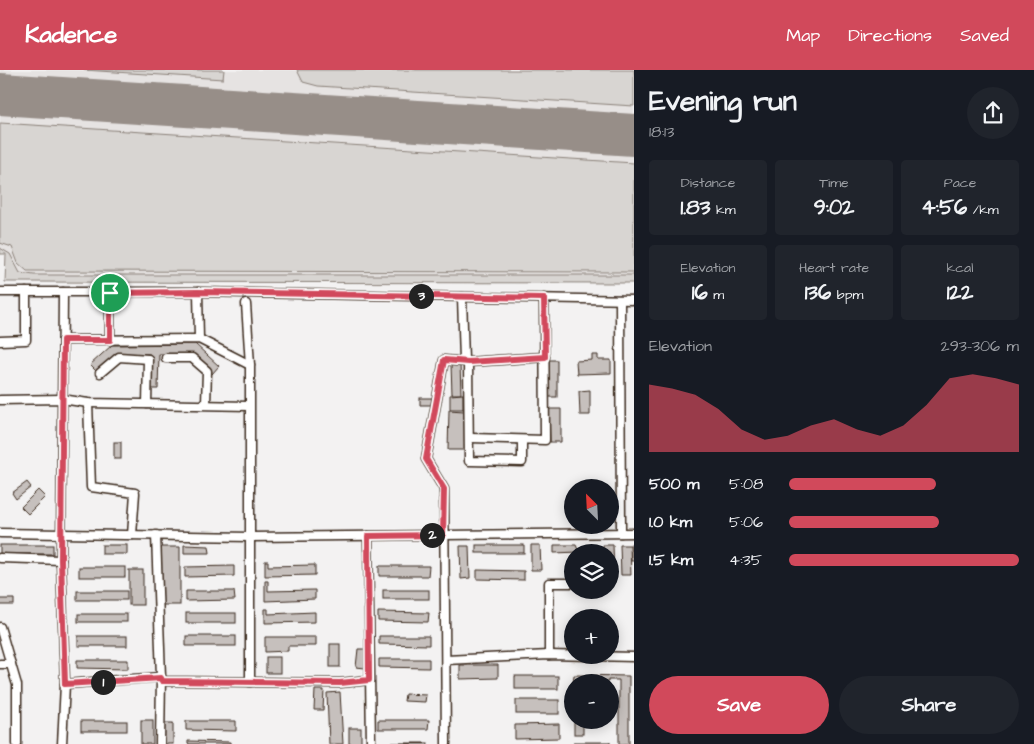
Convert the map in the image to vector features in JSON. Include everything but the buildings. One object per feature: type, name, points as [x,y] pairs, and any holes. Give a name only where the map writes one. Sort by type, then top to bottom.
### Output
[{"type":"street","points":[[0,292],[198,292],[634,300]]},
{"type":"street","points":[[0,341],[26,340],[26,292]]},
{"type":"street","points":[[62,744],[65,684],[61,560],[63,292]]},
{"type":"street","points":[[198,292],[199,339]]},
{"type":"street","points":[[110,293],[110,340]]},
{"type":"street","points":[[462,297],[471,438],[469,461],[522,462],[522,440]]},
{"type":"street","points":[[471,438],[545,440],[544,298]]},
{"type":"street","points":[[620,300],[621,533]]},
{"type":"street","points":[[246,304],[250,365],[250,682]]},
{"type":"street","points":[[63,340],[199,339],[250,365]]},
{"type":"street","points":[[100,373],[119,357],[148,359],[147,404]]},
{"type":"street","points":[[446,744],[444,489],[426,459],[444,360],[466,361],[545,357]]},
{"type":"street","points":[[166,358],[192,358],[207,371],[206,404]]},
{"type":"street","points":[[0,400],[249,406]]},
{"type":"street","points":[[88,403],[91,487],[135,493],[132,535]]},
{"type":"street","points":[[0,533],[62,532],[250,537],[634,533]]},
{"type":"street","points":[[156,535],[161,678],[160,744]]},
{"type":"street","points":[[368,536],[371,744]]},
{"type":"street","points":[[0,558],[61,560]]},
{"type":"street","points":[[549,655],[549,583],[564,583]]},
{"type":"street","points":[[0,627],[17,685],[17,744]]},
{"type":"street","points":[[446,660],[549,655],[634,657]]},
{"type":"street","points":[[0,664],[11,664]]},
{"type":"street","points":[[65,684],[161,678],[162,681],[340,683],[369,680]]},
{"type":"shaded area","points":[[0,70],[634,70],[634,283],[5,282],[6,254],[0,254]]},
{"type":"shaded area","points":[[84,70],[224,70],[223,79]]},
{"type":"shaded area","points":[[297,70],[634,70],[634,106],[318,86],[303,82]]},
{"type":"shaded area","points":[[0,123],[634,163],[634,272],[27,271],[18,263],[12,247],[0,243]]},
{"type":"shaded area","points":[[0,248],[10,254],[20,273],[34,275],[634,275],[634,283],[5,282],[6,254],[0,254]]},
{"type":"runway","points":[[0,94],[634,135]]},
{"type":"route","points":[[198,292],[544,298],[545,357],[468,362],[464,360],[444,360],[426,459],[444,489],[443,535],[368,536],[369,680],[340,683],[162,681],[161,678],[65,684],[61,560],[63,340],[110,340],[110,293],[198,292]]}]
